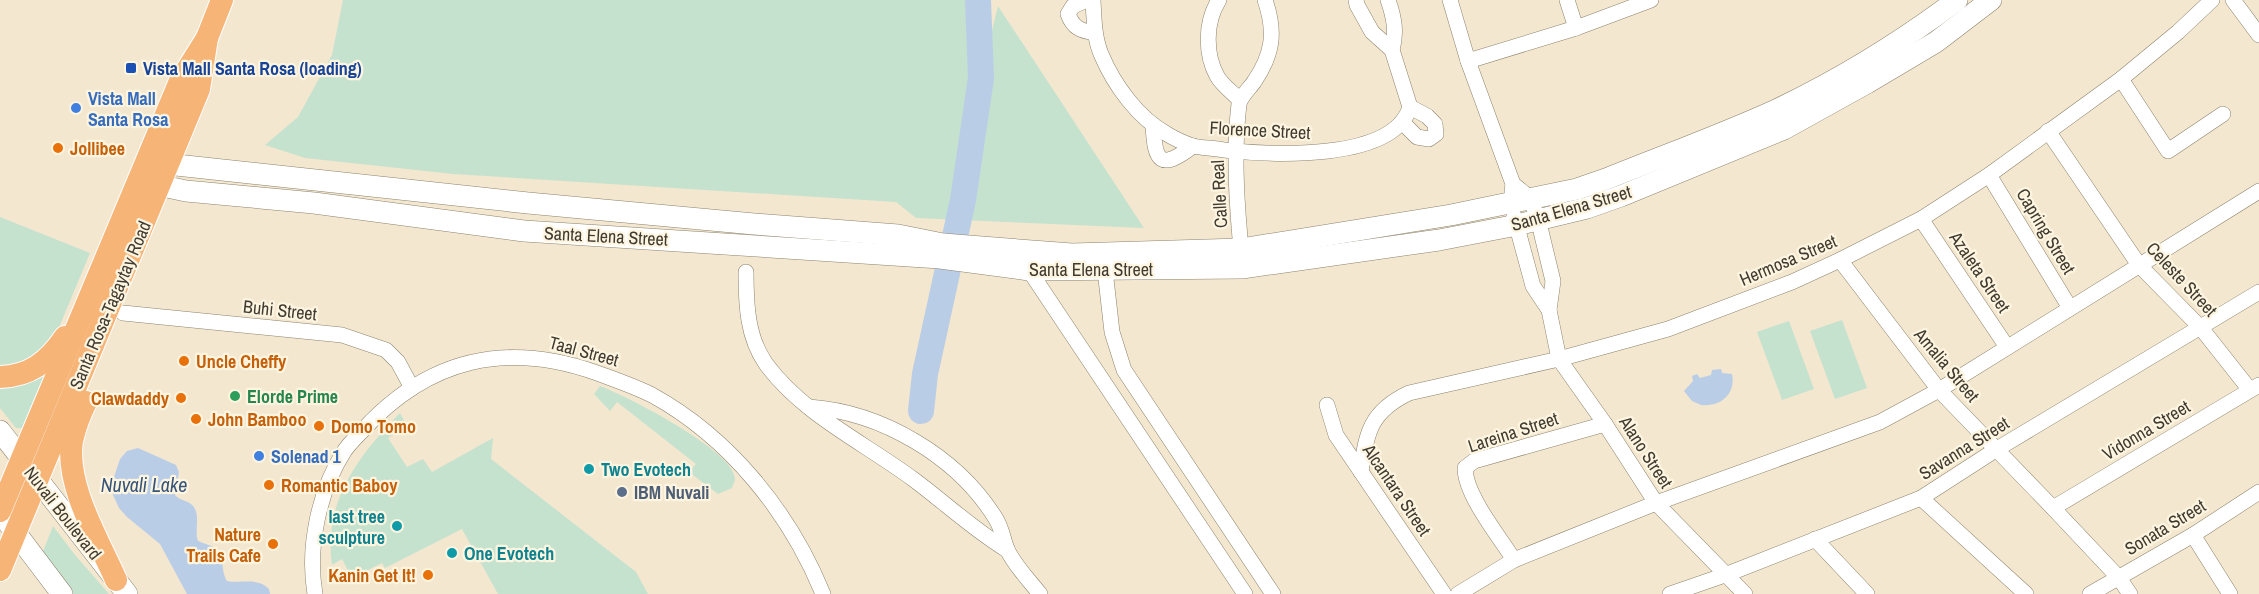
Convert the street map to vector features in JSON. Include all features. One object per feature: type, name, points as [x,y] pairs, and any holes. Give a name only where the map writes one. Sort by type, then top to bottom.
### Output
[{"type":"main road","name":"Santa Rosa-Tagaytay Road","points":[[0,570],[75,388],[155,180],[180,81],[207,38],[222,0]]},
{"type":"main road","name":"Santa Rosa-Tagaytay Road","points":[[0,512],[90,298],[155,180],[199,89],[207,38]]},
{"type":"main road","points":[[121,587],[80,496],[71,456],[75,427],[147,255],[155,180]]},
{"type":"main road","points":[[0,377],[24,374],[42,364],[58,347],[90,298]]},
{"type":"main road","points":[[75,388],[106,353]]},
{"type":"street","points":[[1087,0],[1073,6],[1068,14],[1071,24],[1082,31],[1095,33]]},
{"type":"street","name":"Florence Street","points":[[1094,0],[1095,33],[1101,54],[1117,82],[1134,106],[1153,125],[1193,146],[1279,154],[1326,152],[1366,143],[1388,134],[1402,122],[1410,107]]},
{"type":"street","points":[[1219,0],[1209,22],[1209,50],[1218,77],[1240,100],[1266,63],[1273,38],[1265,0]]},
{"type":"street","points":[[1356,0],[1372,32],[1392,50],[1410,107],[1427,116],[1435,124],[1436,134],[1429,139],[1417,137],[1402,122]]},
{"type":"street","points":[[1388,0],[1394,16],[1396,37],[1392,50]]},
{"type":"street","points":[[1450,0],[1468,61],[1518,195],[1538,219],[1553,281],[1549,310]]},
{"type":"street","points":[[1567,0],[1576,28]]},
{"type":"street","points":[[1468,61],[1576,28],[1651,0]]},
{"type":"street","name":"Santa Elena Street","points":[[155,180],[186,191],[315,203],[524,231],[957,253],[1242,259],[1451,215],[1518,195],[1577,189],[1606,179],[1777,109],[1857,66],[1926,23],[1957,0]]},
{"type":"street","name":"Santa Elena Street","points":[[155,180],[528,203],[898,235],[957,253],[1029,270],[1105,270],[1439,240],[1517,225],[1587,208],[1784,129],[1936,42],[1991,0]]},
{"type":"street","name":"Hermosa Street","points":[[1361,472],[1368,432],[1377,416],[1393,401],[1409,393],[1559,359],[1668,329],[1792,282],[1921,219],[1989,175],[2121,79],[2178,32],[2212,0]]},
{"type":"street","points":[[2233,0],[2259,35]]},
{"type":"street","points":[[2121,79],[2168,151],[2223,114]]},
{"type":"street","name":"Calle Real","points":[[1240,100],[1236,151],[1242,259]]},
{"type":"street","points":[[1153,125],[1155,150],[1160,158],[1168,161],[1177,158],[1193,146]]},
{"type":"street","name":"Celeste Street","points":[[2048,131],[2139,265],[2201,328],[2255,388]]},
{"type":"street","name":"Capring Street","points":[[1989,175],[2070,308]]},
{"type":"street","points":[[1458,594],[1514,560],[1656,503],[1880,422],[1939,390],[2259,191]]},
{"type":"street","points":[[1518,195],[1517,225],[1533,286],[1549,310]]},
{"type":"street","points":[[524,231],[528,203]]},
{"type":"street","name":"Azaleta Street","points":[[1921,219],[2007,347]]},
{"type":"street","name":"Amalia Street","points":[[1840,260],[1939,390],[2054,508],[2119,578],[2130,594]]},
{"type":"street","points":[[1029,270],[1245,594]]},
{"type":"street","points":[[1105,270],[1112,332],[1124,370],[1273,594]]},
{"type":"street","points":[[746,272],[749,326],[765,363],[822,419],[885,459],[1007,550],[1040,594]]},
{"type":"street","name":"Savanna Street","points":[[1670,594],[1725,575],[1921,498],[2259,292]]},
{"type":"street","name":"Alano Street","points":[[1549,310],[1559,359],[1605,424],[1656,503],[1745,594]]},
{"type":"street","name":"Buhi Street","points":[[123,313],[342,335],[386,350],[398,362],[412,388]]},
{"type":"street","name":"Taal Street","points":[[315,594],[313,552],[319,516],[333,472],[346,449],[383,409],[436,374],[465,364],[515,356],[554,360],[625,382],[652,396],[706,432],[753,478],[779,511],[794,534],[823,594]]},
{"type":"street","name":"Vidonna Street","points":[[2054,508],[2255,388]]},
{"type":"street","name":"Alcantara Street","points":[[1327,405],[1336,435],[1444,594]]},
{"type":"street","points":[[809,407],[831,409],[880,424],[922,446],[961,477],[979,496],[997,520],[1007,550]]},
{"type":"street","name":"Lareina Street","points":[[1514,560],[1471,493],[1465,479],[1465,468],[1474,461],[1605,424]]},
{"type":"street","name":"Nuvali Boulevard","points":[[0,431],[121,587]]},
{"type":"street","name":"Sonata Street","points":[[2090,594],[2193,535],[2259,492]]},
{"type":"street","points":[[1921,498],[2026,594]]},
{"type":"street","points":[[0,512],[62,594]]},
{"type":"street","points":[[2193,535],[2230,594]]},
{"type":"street","points":[[1815,539],[1867,594]]},
{"type":"green space","points":[[343,0],[978,0],[981,75],[998,6],[1144,228],[916,218],[896,202],[453,174],[305,158],[265,145],[298,117],[332,55]]},
{"type":"green space","points":[[0,217],[90,253],[55,337],[45,353],[0,371]]},
{"type":"green space","points":[[1842,320],[1867,388],[1835,399],[1810,331]]},
{"type":"green space","points":[[1789,321],[1814,389],[1782,400],[1757,332]]},
{"type":"green space","points":[[52,365],[24,428],[16,428],[0,408],[0,383]]},
{"type":"green space","points":[[600,386],[654,412],[699,440],[730,467],[735,479],[732,488],[718,494],[689,472],[696,464],[617,402],[610,411],[594,394]]},
{"type":"green space","points":[[400,413],[407,426],[388,438],[407,467],[423,459],[432,472],[493,438],[491,459],[636,572],[648,594],[498,594],[462,529],[385,568],[382,563],[352,578],[342,559],[332,565],[331,542],[338,501],[358,463]]},
{"type":"green space","points":[[53,526],[109,594],[73,594],[42,554]]},
{"type":"water","points":[[1721,369],[1722,373],[1732,374],[1732,388],[1726,398],[1708,405],[1692,401],[1684,391],[1693,381],[1692,376],[1697,374],[1700,378],[1711,375],[1712,370]]},
{"type":"water","name":"Nuvali Lake","points":[[138,448],[176,465],[179,472],[175,495],[191,504],[195,510],[198,541],[212,546],[219,552],[227,581],[260,583],[269,589],[270,594],[187,594],[160,544],[127,517],[119,508],[113,495],[112,483],[120,459],[127,451]]},
{"type":"waterway","points":[[921,411],[925,374],[963,200],[981,78],[978,0]]},
{"type":"place","name":"Vista Mall Santa Rosa (loading)","points":[[131,68]]},
{"type":"place","name":"Vista Mall Santa Rosa","points":[[76,108]]},
{"type":"place","name":"Jollibee","points":[[58,148]]},
{"type":"place","name":"Uncle Cheffy","points":[[184,361]]},
{"type":"place","name":"Elorde Prime","points":[[235,396]]},
{"type":"place","name":"Clawdaddy","points":[[181,398]]},
{"type":"place","name":"John Bamboo","points":[[196,419]]},
{"type":"place","name":"Domo Tomo","points":[[319,426]]},
{"type":"place","name":"Solenad 1","points":[[259,456]]},
{"type":"place","name":"Two Evotech","points":[[589,469]]},
{"type":"place","name":"Romantic Baboy","points":[[269,485]]},
{"type":"place","name":"IBM Nuvali","points":[[622,492]]},
{"type":"place","name":"last tree sculpture","points":[[397,526]]},
{"type":"place","name":"Nature Trails Cafe","points":[[273,544]]},
{"type":"place","name":"One Evotech","points":[[452,553]]},
{"type":"place","name":"Kanin Get It!","points":[[428,575]]}]
